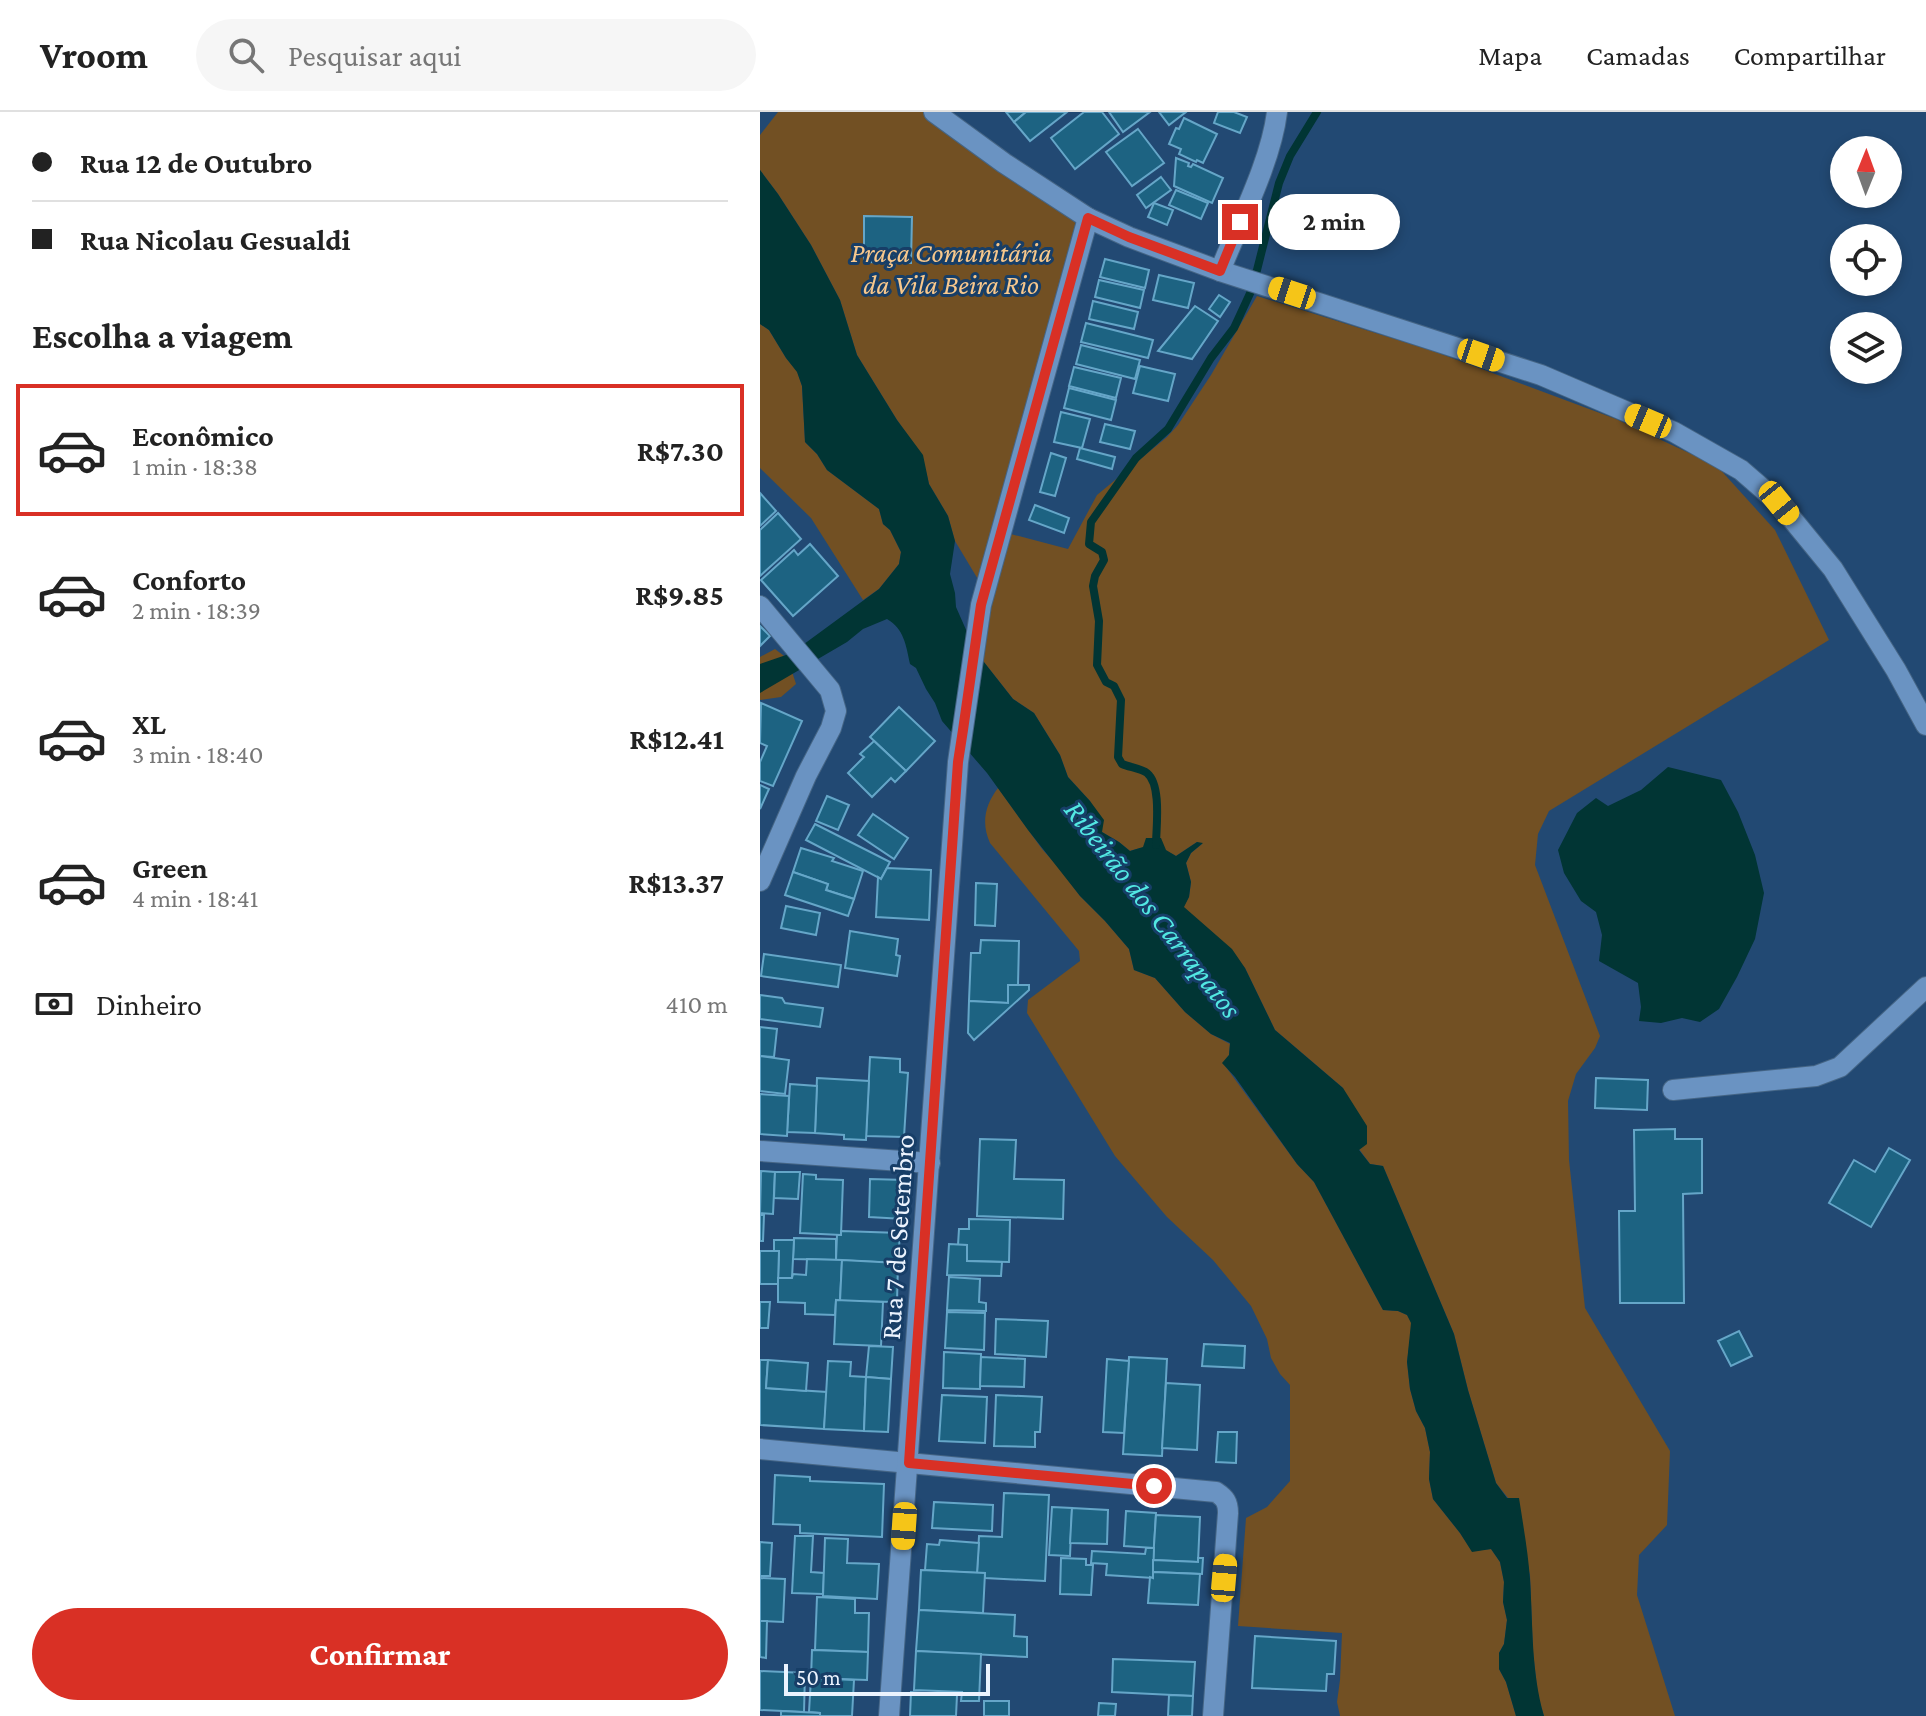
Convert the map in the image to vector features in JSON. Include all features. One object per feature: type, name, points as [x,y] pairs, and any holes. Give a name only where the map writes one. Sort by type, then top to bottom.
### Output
[{"type":"street","points":[[934,112],[1088,218],[1129,237],[1220,271],[1541,375],[1674,432],[1741,470],[1779,503],[1833,569],[1926,725]]},
{"type":"street","points":[[1220,271],[1269,148],[1277,112]]},
{"type":"street","name":"Rua 7 de Setembro","points":[[889,1716],[958,762],[981,605],[1088,218]]},
{"type":"street","points":[[760,606],[830,690],[836,711],[760,881]]},
{"type":"street","points":[[1673,1090],[1816,1076],[1840,1067],[1926,987]]},
{"type":"street","points":[[760,1151],[930,1163]]},
{"type":"street","points":[[760,1449],[1216,1492],[1228,1503],[1228,1513],[1213,1716]]},
{"type":"green space","name":"Praça Comunitária da Vila Beira Rio","points":[[778,112],[931,112],[1085,219],[982,586],[955,541],[948,516],[929,484],[922,455],[857,355],[840,300],[811,245],[760,170],[760,135]]},
{"type":"green space","points":[[1257,296],[1433,351],[1616,419],[1717,466],[1775,530],[1829,640],[1549,811],[1538,834],[1535,865],[1600,1036],[1576,1074],[1568,1101],[1569,1160],[1585,1308],[1670,1451],[1667,1525],[1639,1555],[1637,1595],[1675,1716],[1544,1716],[1538,1696],[1533,1652],[1530,1575],[1508,1498],[1496,1483],[1454,1334],[1383,1166],[1370,1164],[1359,1149],[1343,1088],[1275,1030],[1245,968],[1213,933],[1183,907],[1189,897],[1191,882],[1186,863],[1191,853],[1202,844],[1197,842],[1176,856],[1153,848],[1130,851],[1102,832],[1090,801],[1068,777],[1060,755],[1034,713],[1013,699],[980,657],[1007,533],[1068,549],[1097,495],[1178,425]]},
{"type":"green space","points":[[760,324],[769,330],[797,371],[802,386],[805,442],[827,470],[879,509],[883,524],[890,530],[901,552],[899,564],[879,589],[863,600],[811,518],[760,468]]},
{"type":"green space","points":[[775,649],[788,659],[796,684],[781,697],[760,700],[760,657]]},
{"type":"green space","points":[[998,788],[1080,896],[1129,949],[1134,970],[1155,978],[1185,1012],[1211,1034],[1230,1044],[1229,1055],[1223,1063],[1297,1164],[1314,1182],[1383,1310],[1407,1315],[1412,1323],[1407,1362],[1410,1389],[1425,1428],[1433,1499],[1472,1551],[1491,1549],[1500,1562],[1507,1620],[1504,1644],[1499,1653],[1499,1669],[1516,1716],[1340,1716],[1337,1702],[1342,1633],[1238,1626],[1246,1518],[1267,1507],[1290,1481],[1290,1385],[1271,1358],[1267,1339],[1251,1306],[1213,1260],[1167,1217],[1115,1156],[1027,1013],[1028,1000],[1080,961],[1079,951],[990,843],[986,814]]},
{"type":"water","name":"Ribeirão dos Carrapatos","points":[[760,170],[811,245],[840,300],[857,355],[897,420],[923,455],[929,484],[948,516],[955,541],[950,574],[956,607],[980,657],[1013,699],[1034,713],[1060,755],[1068,777],[1104,820],[1102,832],[1130,851],[1143,847],[1146,838],[1161,838],[1166,850],[1176,856],[1197,842],[1203,843],[1191,853],[1186,863],[1191,882],[1184,907],[1232,949],[1245,968],[1275,1030],[1343,1088],[1367,1126],[1367,1144],[1359,1150],[1370,1164],[1383,1166],[1454,1334],[1496,1483],[1507,1498],[1519,1498],[1529,1569],[1535,1665],[1544,1716],[1516,1716],[1499,1669],[1499,1653],[1504,1644],[1507,1620],[1500,1562],[1491,1549],[1472,1552],[1433,1499],[1425,1428],[1410,1389],[1407,1362],[1411,1323],[1407,1315],[1383,1310],[1314,1182],[1297,1164],[1222,1063],[1229,1055],[1230,1043],[1211,1034],[1185,1012],[1155,978],[1134,970],[1129,949],[1080,896],[987,773],[942,721],[916,668],[910,664],[903,638],[893,623],[887,619],[863,629],[847,642],[760,693],[760,664],[800,647],[879,589],[899,564],[901,552],[890,530],[883,524],[879,509],[827,470],[805,442],[802,386],[797,372],[769,330],[760,324]]},
{"type":"water","points":[[1668,767],[1721,780],[1755,855],[1764,893],[1755,939],[1737,977],[1719,1009],[1700,1022],[1682,1018],[1661,1023],[1639,1021],[1638,983],[1599,961],[1602,935],[1596,912],[1581,901],[1564,873],[1558,850],[1577,813],[1596,798],[1608,806],[1641,790]]},
{"type":"building","points":[[1006,112],[1026,112],[1014,122]]},
{"type":"building","points":[[1026,112],[1067,112],[1030,141],[1014,122]]},
{"type":"building","points":[[1084,112],[1102,112],[1119,134],[1075,169],[1051,138]]},
{"type":"building","points":[[1109,112],[1150,112],[1123,132]]},
{"type":"building","points":[[1159,112],[1186,112],[1169,125]]},
{"type":"building","points":[[1218,112],[1234,112],[1247,117],[1240,133],[1214,123]]},
{"type":"building","points":[[1184,118],[1217,134],[1203,163],[1179,154],[1181,149],[1169,144]]},
{"type":"building","points":[[1138,129],[1164,163],[1132,186],[1106,152]]},
{"type":"building","points":[[1176,158],[1189,163],[1188,166],[1193,164],[1223,178],[1212,203],[1174,186]]},
{"type":"building","points":[[1161,177],[1171,190],[1146,208],[1137,195]]},
{"type":"building","points":[[1176,190],[1208,203],[1201,219],[1169,205]]},
{"type":"building","points":[[1154,203],[1173,210],[1167,225],[1148,217]]},
{"type":"building","points":[[864,216],[912,217],[911,263],[864,262]]},
{"type":"building","points":[[1105,259],[1149,270],[1145,288],[1100,277]]},
{"type":"building","points":[[1159,275],[1194,283],[1188,308],[1153,300]]},
{"type":"building","points":[[1099,280],[1144,290],[1140,308],[1095,297]]},
{"type":"building","points":[[1219,295],[1230,302],[1220,317],[1209,309]]},
{"type":"building","points":[[1093,301],[1138,312],[1134,329],[1089,319]]},
{"type":"building","points":[[1195,306],[1218,321],[1192,359],[1158,351]]},
{"type":"building","points":[[1086,323],[1153,340],[1148,358],[1081,342]]},
{"type":"building","points":[[1081,345],[1140,360],[1135,379],[1076,364]]},
{"type":"building","points":[[1140,366],[1175,374],[1168,401],[1133,393]]},
{"type":"building","points":[[1074,367],[1121,378],[1116,398],[1069,386]]},
{"type":"building","points":[[1069,388],[1116,400],[1111,420],[1064,408]]},
{"type":"building","points":[[1061,412],[1090,419],[1082,448],[1054,442]]},
{"type":"building","points":[[1105,424],[1135,431],[1130,449],[1100,442]]},
{"type":"building","points":[[1080,448],[1115,457],[1112,469],[1077,459]]},
{"type":"building","points":[[1051,453],[1066,458],[1055,496],[1040,492]]},
{"type":"building","points":[[760,493],[776,511],[760,526]]},
{"type":"building","points":[[1035,505],[1069,518],[1064,533],[1029,520]]},
{"type":"building","points":[[778,513],[801,539],[760,576],[760,530]]},
{"type":"building","points":[[810,544],[838,576],[793,616],[761,580],[794,550],[798,555]]},
{"type":"building","points":[[760,626],[770,636],[760,646]]},
{"type":"building","points":[[761,703],[802,721],[773,786],[760,781],[760,762],[767,746],[760,743]]},
{"type":"building","points":[[899,707],[935,741],[906,771],[870,737]]},
{"type":"building","points":[[874,741],[906,771],[895,782],[891,778],[872,797],[848,773],[864,757],[860,754]]},
{"type":"building","points":[[760,785],[769,789],[760,809]]},
{"type":"building","points":[[827,796],[849,805],[838,830],[816,821]]},
{"type":"building","points":[[873,814],[908,838],[894,859],[858,835]]},
{"type":"building","points":[[815,824],[890,862],[881,879],[806,840]]},
{"type":"building","points":[[801,848],[863,871],[854,899],[826,890],[828,884],[793,872]]},
{"type":"building","points":[[887,868],[931,870],[929,920],[876,917],[878,877],[881,879]]},
{"type":"building","points":[[793,872],[828,884],[826,890],[854,899],[848,916],[785,895]]},
{"type":"building","points":[[976,883],[997,884],[995,926],[975,925]]},
{"type":"building","points":[[786,906],[820,913],[816,935],[781,928]]},
{"type":"building","points":[[850,931],[898,939],[896,955],[900,956],[897,976],[845,968]]},
{"type":"building","points":[[981,940],[1019,941],[1018,985],[1008,985],[1008,1003],[969,1001],[971,953],[980,953]]},
{"type":"building","points":[[764,954],[841,965],[838,987],[761,976]]},
{"type":"building","points":[[1008,985],[1029,985],[1029,990],[974,1040],[968,1033],[969,1001],[1008,1003]]},
{"type":"building","points":[[760,995],[782,998],[785,1003],[823,1008],[820,1027],[760,1019]]},
{"type":"building","points":[[760,1027],[777,1029],[774,1057],[760,1056]]},
{"type":"building","points":[[760,1056],[789,1060],[785,1094],[760,1091]]},
{"type":"building","points":[[870,1057],[900,1059],[900,1072],[908,1073],[904,1137],[866,1136]]},
{"type":"building","points":[[817,1078],[869,1081],[866,1140],[815,1133]]},
{"type":"building","points":[[1596,1078],[1648,1080],[1647,1110],[1595,1108]]},
{"type":"building","points":[[790,1084],[817,1086],[815,1133],[787,1132]]},
{"type":"building","points":[[760,1094],[789,1096],[787,1136],[760,1134]]},
{"type":"building","points":[[1675,1129],[1675,1139],[1702,1139],[1702,1193],[1683,1194],[1684,1303],[1620,1303],[1619,1211],[1635,1211],[1634,1130]]},
{"type":"building","points":[[980,1139],[1016,1140],[1014,1179],[1064,1180],[1063,1219],[977,1216]]},
{"type":"building","points":[[1889,1148],[1910,1160],[1871,1227],[1829,1203],[1854,1160],[1875,1172]]},
{"type":"building","points":[[761,1171],[775,1172],[773,1214],[760,1213]]},
{"type":"building","points":[[775,1172],[800,1172],[798,1199],[774,1198]]},
{"type":"building","points":[[803,1174],[816,1175],[816,1179],[843,1180],[841,1235],[800,1233]]},
{"type":"building","points":[[870,1179],[905,1180],[904,1219],[869,1217]]},
{"type":"building","points":[[760,1215],[764,1215],[763,1241],[760,1241]]},
{"type":"building","points":[[969,1219],[1010,1220],[1009,1262],[967,1261],[967,1245],[958,1245],[959,1229],[969,1229]]},
{"type":"building","points":[[841,1231],[900,1233],[898,1263],[836,1260],[837,1235],[841,1235]]},
{"type":"building","points":[[794,1238],[836,1239],[836,1260],[793,1259]]},
{"type":"building","points":[[774,1240],[794,1240],[792,1278],[778,1278],[779,1251],[774,1251]]},
{"type":"building","points":[[949,1244],[967,1245],[967,1261],[1002,1262],[1001,1276],[947,1275]]},
{"type":"building","points":[[760,1251],[779,1251],[778,1284],[760,1284]]},
{"type":"building","points":[[807,1259],[842,1260],[840,1301],[836,1300],[835,1315],[805,1314],[805,1303],[778,1302],[778,1278],[806,1275]]},
{"type":"building","points":[[842,1260],[898,1263],[897,1302],[840,1301]]},
{"type":"building","points":[[949,1277],[980,1279],[979,1302],[986,1303],[986,1311],[947,1310]]},
{"type":"building","points":[[836,1300],[883,1302],[881,1346],[834,1344]]},
{"type":"building","points":[[760,1302],[770,1302],[768,1328],[760,1328]]},
{"type":"building","points":[[947,1312],[985,1313],[984,1350],[945,1348]]},
{"type":"building","points":[[996,1319],[1048,1321],[1046,1357],[995,1354]]},
{"type":"building","points":[[1739,1331],[1752,1356],[1731,1366],[1718,1341]]},
{"type":"building","points":[[1204,1344],[1245,1346],[1244,1368],[1202,1366]]},
{"type":"building","points":[[869,1346],[893,1347],[891,1379],[866,1377]]},
{"type":"building","points":[[944,1352],[981,1354],[980,1389],[943,1388]]},
{"type":"building","points":[[981,1357],[1025,1359],[1024,1387],[980,1386]]},
{"type":"building","points":[[1129,1357],[1167,1359],[1162,1456],[1123,1454]]},
{"type":"building","points":[[1107,1359],[1129,1361],[1124,1433],[1103,1432]]},
{"type":"building","points":[[760,1360],[768,1360],[766,1388],[827,1392],[824,1429],[760,1425]]},
{"type":"building","points":[[768,1360],[808,1363],[806,1391],[766,1388]]},
{"type":"building","points":[[828,1361],[851,1362],[850,1376],[866,1377],[864,1431],[824,1429]]},
{"type":"building","points":[[866,1377],[891,1379],[888,1432],[864,1431]]},
{"type":"building","points":[[1166,1383],[1200,1385],[1197,1450],[1162,1448]]},
{"type":"building","points":[[942,1395],[987,1397],[985,1443],[939,1441]]},
{"type":"building","points":[[996,1395],[1042,1397],[1040,1432],[1035,1432],[1035,1447],[994,1446]]},
{"type":"building","points":[[1218,1432],[1237,1432],[1236,1463],[1216,1462]]},
{"type":"building","points":[[775,1475],[810,1477],[810,1481],[884,1484],[882,1537],[800,1533],[800,1525],[773,1524]]},
{"type":"building","points":[[1004,1493],[1049,1495],[1045,1581],[985,1578],[985,1573],[977,1573],[979,1536],[1002,1537]]},
{"type":"building","points":[[934,1502],[993,1505],[992,1531],[932,1528]]},
{"type":"building","points":[[1052,1507],[1072,1508],[1070,1556],[1049,1555]]},
{"type":"building","points":[[1072,1508],[1108,1510],[1107,1544],[1070,1543]]},
{"type":"building","points":[[1126,1511],[1156,1513],[1154,1548],[1124,1546]]},
{"type":"building","points":[[1156,1515],[1200,1517],[1198,1562],[1153,1560]]},
{"type":"building","points":[[795,1536],[813,1536],[811,1572],[824,1573],[823,1594],[792,1593]]},
{"type":"building","points":[[825,1538],[848,1539],[847,1563],[879,1564],[877,1599],[823,1596]]},
{"type":"building","points":[[940,1540],[979,1543],[977,1573],[925,1570],[927,1544],[939,1545]]},
{"type":"building","points":[[760,1542],[772,1543],[770,1576],[760,1576]]},
{"type":"building","points":[[1146,1548],[1154,1548],[1153,1578],[1106,1575],[1107,1564],[1091,1563],[1092,1551],[1145,1554]]},
{"type":"building","points":[[1061,1558],[1086,1559],[1086,1565],[1093,1565],[1091,1595],[1060,1594]]},
{"type":"building","points":[[1198,1558],[1203,1558],[1202,1574],[1153,1572],[1153,1560],[1198,1562]]},
{"type":"building","points":[[921,1570],[985,1573],[983,1613],[919,1610]]},
{"type":"building","points":[[1153,1572],[1200,1574],[1198,1605],[1148,1603]]},
{"type":"building","points":[[760,1578],[785,1579],[783,1622],[760,1621]]},
{"type":"building","points":[[817,1597],[855,1599],[855,1613],[869,1613],[868,1652],[815,1650]]},
{"type":"building","points":[[919,1610],[1015,1615],[1014,1636],[1027,1637],[1027,1657],[916,1651]]},
{"type":"building","points":[[760,1621],[767,1621],[766,1658],[760,1657]]},
{"type":"building","points":[[1255,1636],[1336,1641],[1334,1674],[1327,1674],[1326,1691],[1252,1688]]},
{"type":"building","points":[[812,1650],[868,1652],[867,1680],[811,1678]]},
{"type":"building","points":[[916,1651],[981,1654],[979,1701],[961,1701],[962,1692],[914,1690]]},
{"type":"building","points":[[1113,1659],[1195,1662],[1193,1696],[1112,1692]]},
{"type":"building","points":[[760,1671],[805,1673],[804,1712],[760,1710]]},
{"type":"building","points":[[811,1678],[854,1680],[852,1716],[820,1716],[820,1713],[809,1712]]},
{"type":"building","points":[[911,1692],[957,1695],[956,1716],[910,1716]]},
{"type":"building","points":[[1169,1695],[1193,1696],[1192,1716],[1168,1716]]},
{"type":"building","points":[[984,1701],[1009,1701],[1009,1716],[984,1716]]},
{"type":"building","points":[[1099,1703],[1116,1704],[1115,1716],[1098,1716]]},
{"type":"building","points":[[781,1711],[820,1713],[820,1716],[781,1716]]},
{"type":"waterway","points":[[1256,274],[1279,183],[1290,156],[1317,112]]},
{"type":"waterway","points":[[1156,845],[1155,787],[1147,773],[1122,764],[1118,757],[1121,700],[1097,665],[1099,621],[1093,586],[1104,560],[1102,552],[1089,544],[1091,522],[1136,458],[1168,429],[1211,358],[1234,328],[1253,287]]},
{"type":"route","points":[[1154,1486],[909,1463],[911,1433],[958,762],[981,605],[1088,218],[1220,271],[1240,222]]}]
